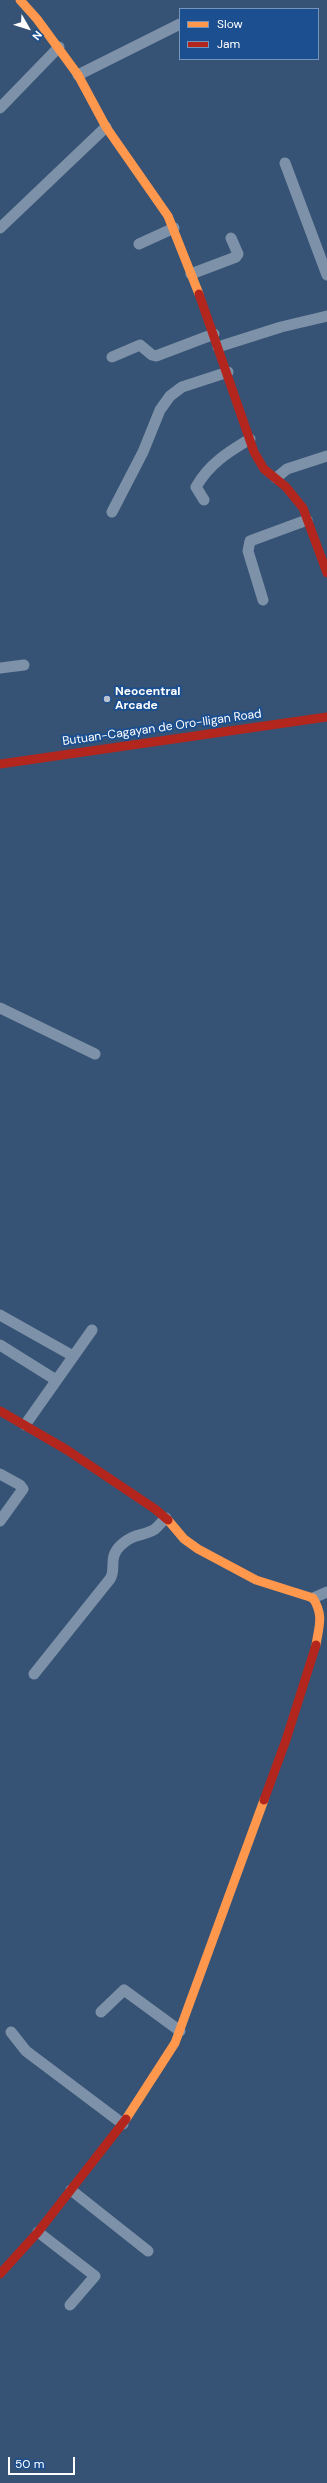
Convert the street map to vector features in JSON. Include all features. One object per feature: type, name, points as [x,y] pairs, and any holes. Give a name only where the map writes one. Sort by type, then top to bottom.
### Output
[{"type":"main road","points":[[20,0],[59,48],[78,75],[106,127],[140,173],[174,228],[228,372],[258,463],[297,498],[327,573]]},
{"type":"main road","name":"Butuan-Cagayan de Oro-Iligan Road","points":[[0,764],[327,717]]},
{"type":"main road","points":[[0,1411],[25,1425],[166,1518],[184,1539],[198,1549],[256,1580],[313,1598],[320,1609],[321,1617],[315,1648],[286,1740],[180,2031],[154,2080],[123,2124],[38,2232],[0,2274]]},
{"type":"street","points":[[78,75],[179,24]]},
{"type":"street","points":[[0,108],[59,48]]},
{"type":"street","points":[[0,228],[106,127]]},
{"type":"street","points":[[285,163],[327,275]]},
{"type":"street","points":[[139,244],[174,228]]},
{"type":"street","points":[[191,274],[236,257],[238,254],[230,238]]},
{"type":"street","points":[[218,347],[281,327],[327,316]]},
{"type":"street","points":[[112,357],[140,344],[152,356],[156,356],[214,334]]},
{"type":"street","points":[[112,512],[143,452],[160,410],[170,396],[182,387],[228,372]]},
{"type":"street","points":[[204,500],[196,487],[205,472],[227,452],[250,439]]},
{"type":"street","points":[[276,478],[288,469],[327,456]]},
{"type":"street","points":[[263,600],[248,551],[250,541],[307,520]]},
{"type":"street","points":[[0,668],[24,665]]},
{"type":"street","points":[[0,1008],[95,1054]]},
{"type":"street","points":[[0,1315],[72,1356]]},
{"type":"street","points":[[25,1425],[72,1356],[92,1330]]},
{"type":"street","points":[[0,1345],[56,1380]]},
{"type":"street","points":[[0,1474],[20,1485],[23,1489],[0,1520]]},
{"type":"street","points":[[34,1674],[110,1579],[113,1573],[111,1566],[113,1557],[121,1544],[135,1535],[154,1530],[166,1518]]},
{"type":"street","points":[[313,1598],[327,1592]]},
{"type":"street","points":[[101,2012],[124,1990],[180,2031]]},
{"type":"street","points":[[11,2032],[26,2051],[123,2124]]},
{"type":"street","points":[[71,2190],[148,2251]]},
{"type":"street","points":[[38,2232],[95,2276],[70,2305]]},
{"type":"traffic: slow","points":[[20,0],[37,19],[78,75],[106,127],[168,216],[199,294]]},
{"type":"traffic: slow","points":[[168,1520],[184,1539],[198,1549],[256,1580],[313,1598],[319,1610],[320,1616],[316,1645]]},
{"type":"traffic: slow","points":[[126,2119],[175,2043],[264,1800]]},
{"type":"traffic: jam","points":[[199,294],[254,452],[264,469],[286,487],[303,508],[327,573]]},
{"type":"traffic: jam","points":[[0,764],[327,717]]},
{"type":"traffic: jam","points":[[0,1411],[67,1450],[155,1509],[168,1520]]},
{"type":"traffic: jam","points":[[264,1800],[286,1740],[316,1645]]},
{"type":"traffic: jam","points":[[0,2274],[38,2232],[126,2119]]},
{"type":"place","name":"Neocentral Arcade","points":[[107,699]]}]
